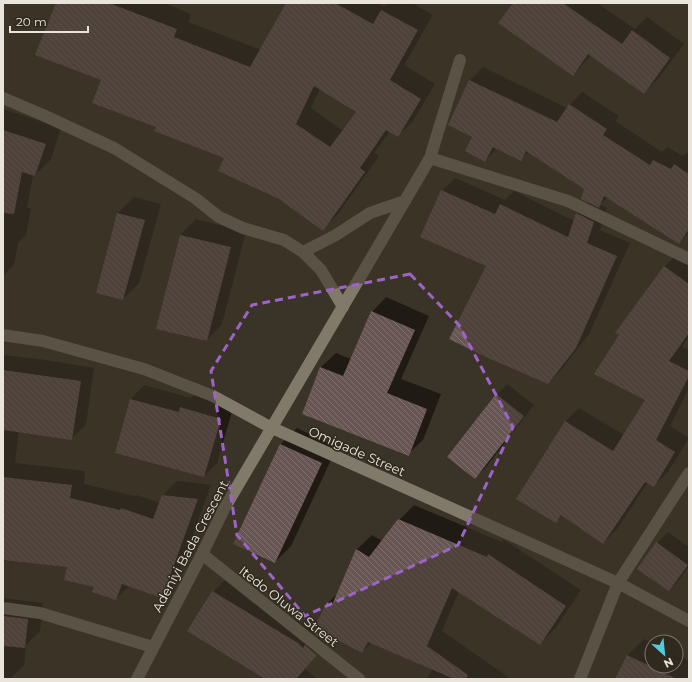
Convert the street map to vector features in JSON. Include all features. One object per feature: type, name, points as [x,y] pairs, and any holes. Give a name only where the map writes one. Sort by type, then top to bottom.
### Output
[{"type":"street","name":"Adeniyi Bada Crescent","points":[[137,679],[224,509],[270,427],[343,307],[430,158],[460,60]]},
{"type":"street","points":[[3,98],[44,114],[114,148],[195,198],[219,217],[243,228],[284,240],[303,252],[321,270],[343,307]]},
{"type":"street","points":[[430,158],[568,201],[689,259]]},
{"type":"street","points":[[303,252],[336,235],[370,213],[404,201]]},
{"type":"street","name":"Omigade Street","points":[[3,335],[44,341],[144,369],[213,396],[270,427],[618,583],[689,622]]},
{"type":"street","points":[[580,679],[618,583],[689,473]]},
{"type":"street","name":"Itedo Oluwa Street","points":[[202,554],[359,679]]},
{"type":"street","points":[[3,608],[40,613],[153,647]]},
{"type":"highlighted area","points":[[410,274],[459,325],[513,427],[458,545],[305,616],[237,535],[211,371],[252,305]]},
{"type":"building","points":[[56,3],[109,3],[177,29],[174,37],[250,67],[286,3],[335,3],[373,24],[381,10],[418,30],[390,80],[421,99],[398,137],[386,130],[360,168],[365,172],[323,231],[279,199],[218,171],[224,158],[154,131],[156,127],[92,103],[101,80],[35,55]],"holes":[[[314,86],[356,112],[330,147],[296,124]]]},
{"type":"building","points":[[513,3],[563,3],[622,44],[632,30],[670,58],[644,94],[588,54],[573,76],[498,23]]},
{"type":"building","points":[[469,80],[557,122],[569,104],[607,129],[603,135],[650,165],[653,160],[671,169],[674,164],[689,174],[689,229],[679,244],[604,196],[599,208],[581,199],[584,189],[526,151],[521,161],[493,147],[485,162],[465,151],[472,137],[448,125]]},
{"type":"building","points":[[3,130],[46,144],[35,176],[22,172],[14,214],[3,213]]},
{"type":"building","points":[[441,190],[495,214],[500,204],[568,237],[576,213],[594,222],[587,243],[617,256],[576,348],[548,384],[449,339],[486,266],[420,237]]},
{"type":"building","points":[[117,213],[145,220],[123,300],[96,293]]},
{"type":"building","points":[[180,235],[231,247],[207,341],[156,329]]},
{"type":"building","points":[[664,266],[689,284],[689,333],[669,361],[689,371],[689,376],[656,440],[675,452],[654,487],[645,482],[603,544],[561,515],[556,523],[516,499],[565,421],[613,451],[645,400],[594,374],[619,335],[615,333]]},
{"type":"building","points":[[371,311],[415,330],[387,393],[427,409],[409,456],[302,414],[320,367],[343,376]]},
{"type":"building","points":[[3,370],[81,381],[72,440],[3,430]]},
{"type":"building","points":[[496,394],[524,416],[475,479],[447,457]]},
{"type":"building","points":[[130,399],[179,412],[180,407],[221,419],[204,477],[115,453]]},
{"type":"building","points":[[280,444],[322,463],[275,563],[233,544]]},
{"type":"building","points":[[3,477],[72,485],[70,498],[120,510],[121,508],[153,519],[162,495],[198,499],[162,598],[122,584],[116,600],[92,592],[94,587],[64,580],[67,567],[3,560]]},
{"type":"building","points":[[398,519],[487,557],[488,554],[566,606],[540,645],[452,588],[427,646],[468,675],[466,679],[454,679],[368,642],[362,653],[332,637],[326,643],[312,632],[327,602],[332,605],[356,549],[369,557]]},
{"type":"building","points":[[656,542],[688,565],[669,591],[637,569]]},
{"type":"building","points":[[212,591],[298,643],[303,648],[305,645],[317,655],[296,679],[265,679],[187,631]]},
{"type":"building","points":[[3,616],[28,619],[25,648],[3,646]]},
{"type":"building","points":[[627,655],[644,663],[644,674],[667,674],[677,679],[615,679]]}]
